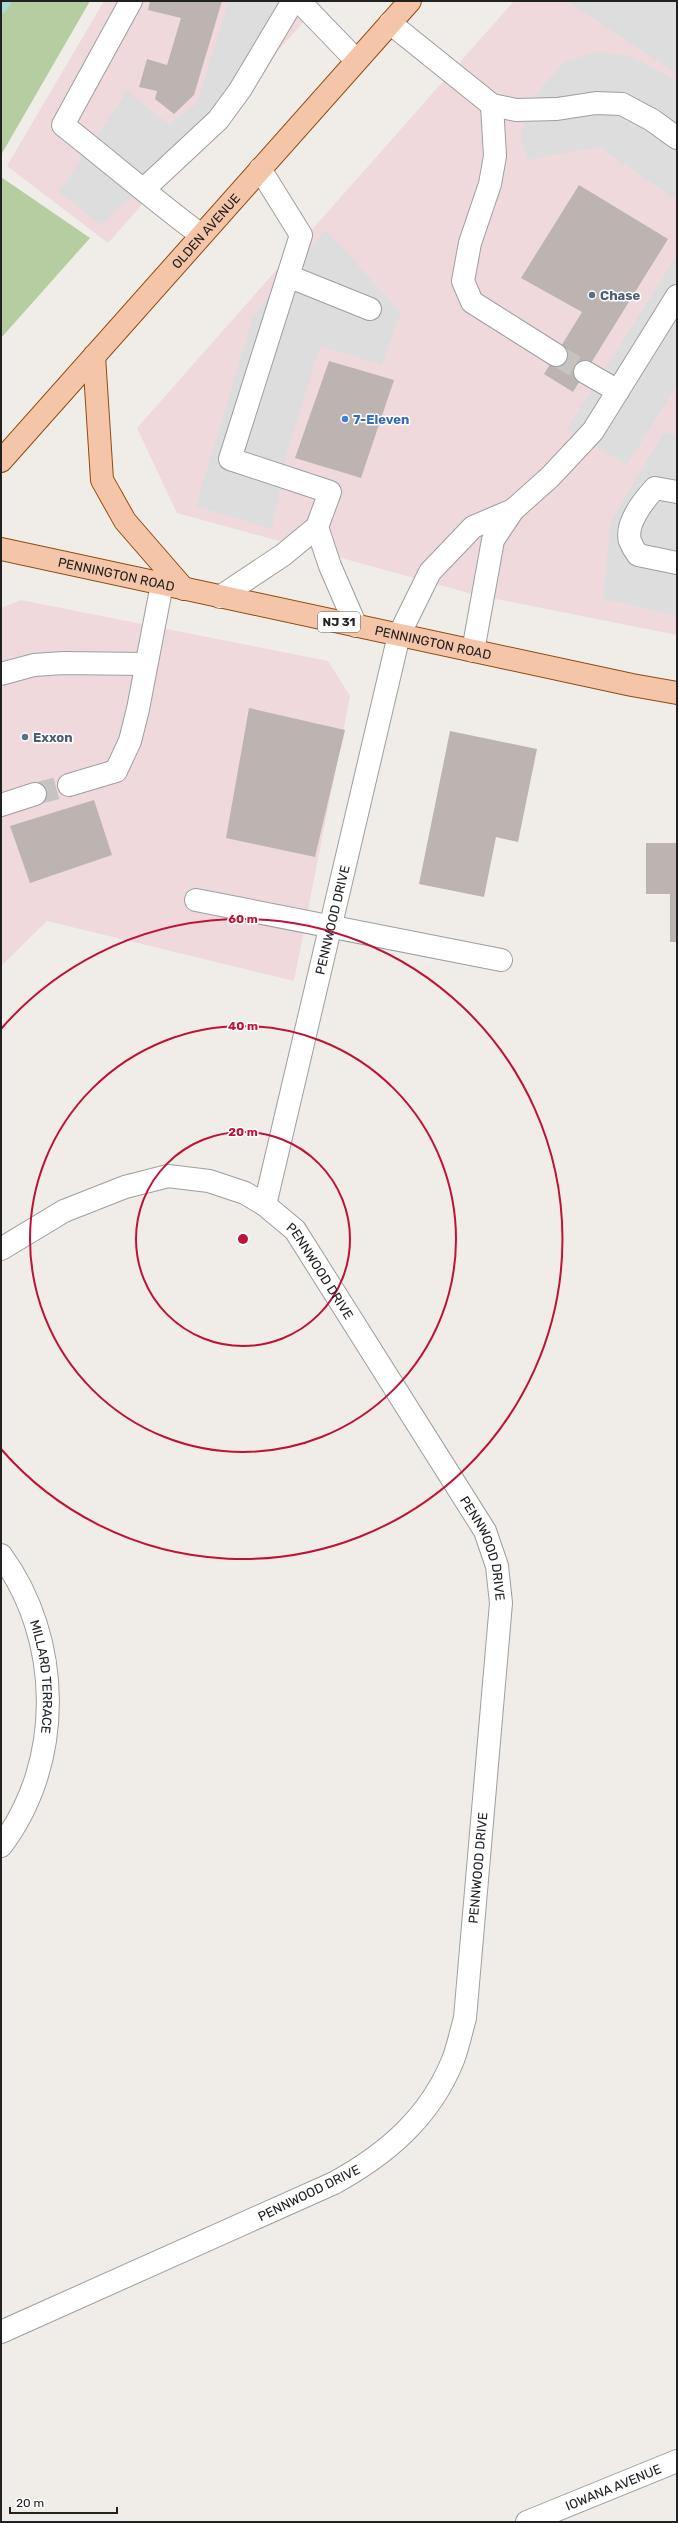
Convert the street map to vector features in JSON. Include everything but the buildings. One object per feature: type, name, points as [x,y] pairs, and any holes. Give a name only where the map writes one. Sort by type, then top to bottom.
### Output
[{"type":"main road","name":"OLDEN AVENUE","points":[[1,461],[410,1]]},
{"type":"main road","points":[[94,356],[102,480],[125,521],[184,589]]},
{"type":"main road","name":"PENNINGTON ROAD","points":[[1,549],[632,685],[677,692]]},
{"type":"street","points":[[131,1],[63,125],[144,189],[158,203],[201,235]]},
{"type":"street","points":[[144,189],[218,120],[240,90],[293,1]]},
{"type":"street","points":[[299,1],[356,60]]},
{"type":"street","points":[[390,23],[492,105],[516,110],[557,109],[596,103],[622,104],[652,120],[677,138]]},
{"type":"street","points":[[492,105],[495,156],[490,184],[470,243],[463,281],[472,302],[556,355]]},
{"type":"street","points":[[220,597],[283,555],[317,526],[330,492],[230,459],[301,235],[260,169]]},
{"type":"street","points":[[288,276],[370,309]]},
{"type":"street","points":[[473,651],[493,540],[513,510],[550,477],[593,431],[677,296]]},
{"type":"street","points":[[585,372],[618,391]]},
{"type":"street","points":[[677,492],[655,488],[646,498],[632,524],[630,540],[638,555],[677,563]]},
{"type":"street","name":"PENNWOOD DRIVE","points":[[265,1205],[399,635],[430,572],[473,527],[513,510]]},
{"type":"street","points":[[317,526],[330,566],[356,626]]},
{"type":"street","points":[[69,785],[116,771],[130,741],[162,584]]},
{"type":"street","points":[[1,674],[34,665],[63,662],[146,664]]},
{"type":"street","points":[[1,805],[35,794]]},
{"type":"street","points":[[196,900],[501,960]]},
{"type":"street","name":"PENNWOOD DRIVE","points":[[1,1249],[64,1211],[125,1187],[168,1176],[209,1181],[245,1194],[265,1205],[295,1230],[485,1531],[497,1566],[501,1603],[465,2018],[453,2060],[432,2099],[403,2136],[369,2163],[334,2183],[1,2332]]},
{"type":"street","name":"MILLARD TERRACE","points":[[1,1555],[14,1572],[33,1611],[45,1653],[49,1705],[43,1753],[30,1794],[10,1833],[1,1846]]},
{"type":"street","name":"IOWANA AVENUE","points":[[527,2522],[677,2461]]},
{"type":"shaded area","points":[[104,1],[322,1],[108,243],[7,166]]},
{"type":"shaded area","points":[[229,1],[305,1],[196,135],[101,225],[59,192],[127,91],[169,124],[197,103]]},
{"type":"shaded area","points":[[514,1],[677,1],[677,635],[476,595],[177,513],[137,428]]},
{"type":"shaded area","points":[[567,1],[677,1],[677,74]]},
{"type":"shaded area","points":[[597,52],[631,56],[677,81],[677,200],[599,147],[527,160],[520,134],[537,92],[566,61]]},
{"type":"shaded area","points":[[325,230],[401,312],[382,365],[320,346],[286,456],[272,529],[196,506],[253,316]]},
{"type":"shaded area","points":[[677,255],[677,385],[627,465],[567,429]]},
{"type":"shaded area","points":[[664,432],[677,436],[677,616],[603,599],[611,521]]},
{"type":"shaded area","points":[[21,600],[328,661],[350,696],[294,981],[47,921],[1,966],[1,608]]},
{"type":"green space","points":[[1,1],[90,1],[1,155]]},
{"type":"green space","points":[[1,177],[90,238],[1,338]]},
{"type":"waterway","points":[[1,8],[6,1]]},
{"type":"tunnel","points":[[556,355],[585,372]]},
{"type":"tunnel","points":[[35,794],[69,785]]},
{"type":"place","name":"Chase","points":[[592,295]]},
{"type":"place","name":"7-Eleven","points":[[345,419]]},
{"type":"place","name":"Exxon","points":[[25,737]]}]
